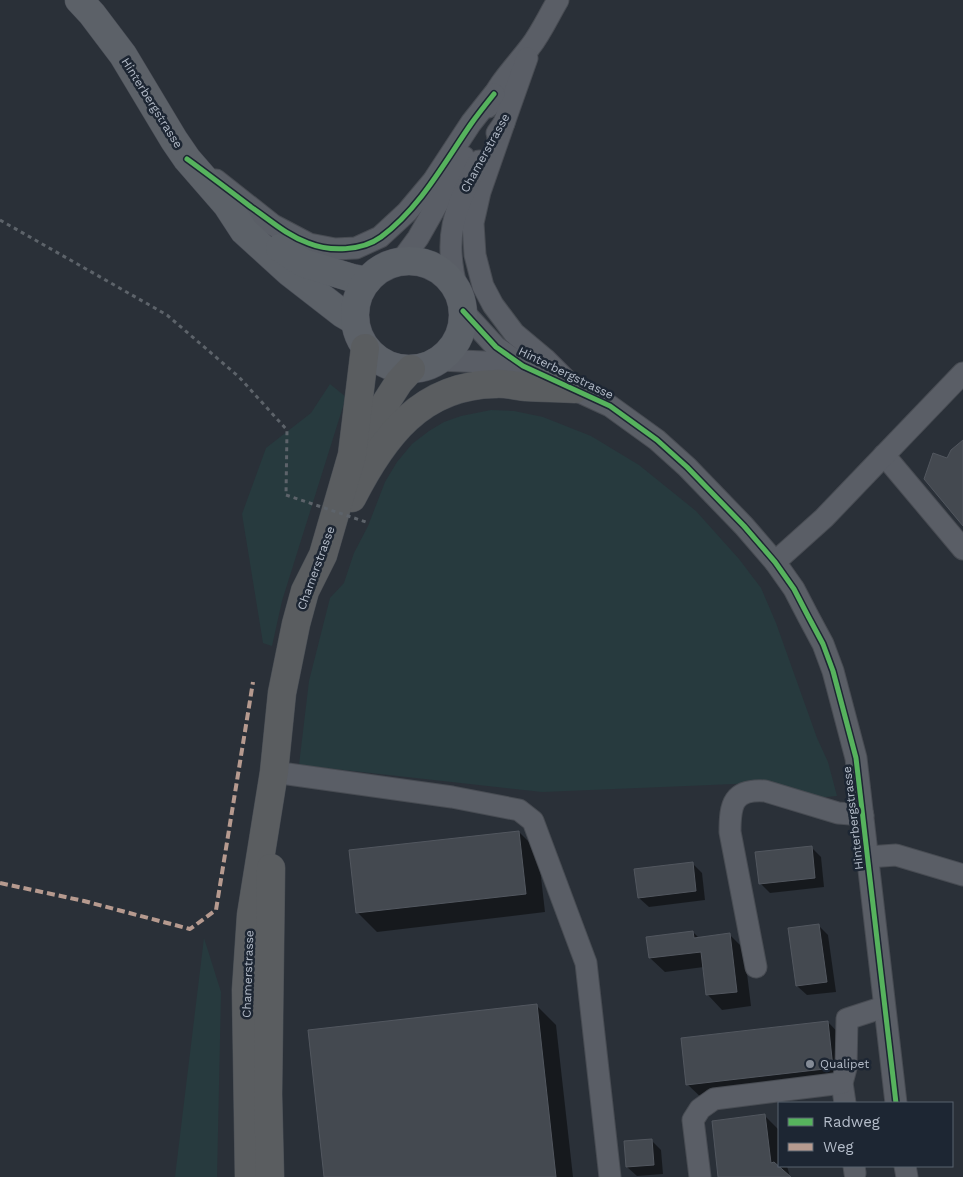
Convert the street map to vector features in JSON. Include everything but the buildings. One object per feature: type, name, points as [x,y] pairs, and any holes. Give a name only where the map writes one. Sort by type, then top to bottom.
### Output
[{"type":"highway","name":"Chamerstrasse","points":[[249,1177],[246,990],[250,915],[274,772],[282,693],[296,624],[305,591],[322,555],[352,455],[365,348]]},
{"type":"highway","name":"Chamerstrasse","points":[[352,455],[399,382],[410,369]]},
{"type":"highway","points":[[322,555],[369,465],[394,433],[417,409],[442,394],[468,386],[496,383],[575,389]]},
{"type":"highway","name":"Chamerstrasse","points":[[270,1177],[268,1094],[274,772]]},
{"type":"main road","name":"Hinterbergstrasse","points":[[79,0],[123,55],[187,159],[227,205],[244,231],[289,272],[342,314],[355,321]]},
{"type":"main road","name":"Hinterbergstrasse","points":[[227,205],[278,246],[304,263],[352,278],[367,280]]},
{"type":"main road","points":[[401,261],[418,262],[435,268],[448,278],[460,302],[462,325],[458,338],[450,350],[439,360],[425,367],[398,368],[385,364],[374,357],[360,340],[355,321],[356,300],[367,280],[382,268],[401,261]]},
{"type":"street","name":"Chamerstrasse","points":[[401,261],[418,238],[482,124],[494,94],[505,77],[531,46],[558,0]]},
{"type":"street","name":"Chamerstrasse","points":[[460,302],[452,272],[450,249],[452,225],[461,198],[487,146],[504,123],[531,46]]},
{"type":"street","points":[[187,159],[280,229],[309,244],[335,249],[356,248],[380,238],[406,212],[433,180],[471,123],[494,94]]},
{"type":"street","points":[[504,123],[480,192],[473,223],[474,255],[482,286],[493,305],[514,333],[545,358],[575,389]]},
{"type":"street","name":"Hinterbergstrasse","points":[[460,302],[496,347],[523,366],[610,406],[657,440],[694,474],[744,526],[775,562],[794,589],[823,644],[833,671],[856,758],[896,1102]]},
{"type":"street","name":"Hinterbergstrasse","points":[[439,360],[523,366]]},
{"type":"street","points":[[775,562],[824,518],[884,455],[959,387]]},
{"type":"street","points":[[884,455],[963,549]]},
{"type":"street","points":[[274,772],[452,797],[519,810],[533,821],[586,963],[610,1177]]},
{"type":"street","points":[[756,967],[730,832],[730,814],[734,800],[743,793],[755,790],[765,791],[838,813],[863,815]]},
{"type":"street","points":[[868,857],[896,855],[963,875]]},
{"type":"street","points":[[700,1177],[693,1120],[700,1108],[714,1099],[844,1093],[847,1019],[884,1007]]},
{"type":"path","points":[[0,220],[167,316],[239,378],[287,430],[286,496],[366,522]]},
{"type":"green space","points":[[330,384],[346,397],[282,601],[272,646],[263,643],[242,514],[266,448],[311,413]]},
{"type":"green space","points":[[491,410],[514,411],[543,417],[591,436],[639,465],[696,511],[739,559],[761,588],[776,623],[817,738],[828,762],[837,796],[816,798],[758,783],[542,792],[299,765],[309,681],[330,598],[344,583],[354,553],[368,526],[385,482],[397,462],[412,444],[429,431],[444,422],[461,416]]},
{"type":"green space","points":[[204,938],[221,992],[217,1177],[175,1177]]},
{"type":"marked path","points":[[0,883],[84,901],[190,929],[216,910],[253,682]]},
{"type":"cycle path","points":[[187,159],[292,236],[326,248],[346,249],[365,245],[381,237],[408,213],[494,94]]},
{"type":"cycle path","points":[[463,311],[496,347],[523,366],[610,406],[657,440],[687,467],[744,526],[775,562],[794,589],[823,644],[833,671],[856,758],[896,1102]]},
{"type":"place","name":"Qualipet","points":[[810,1064]]}]
